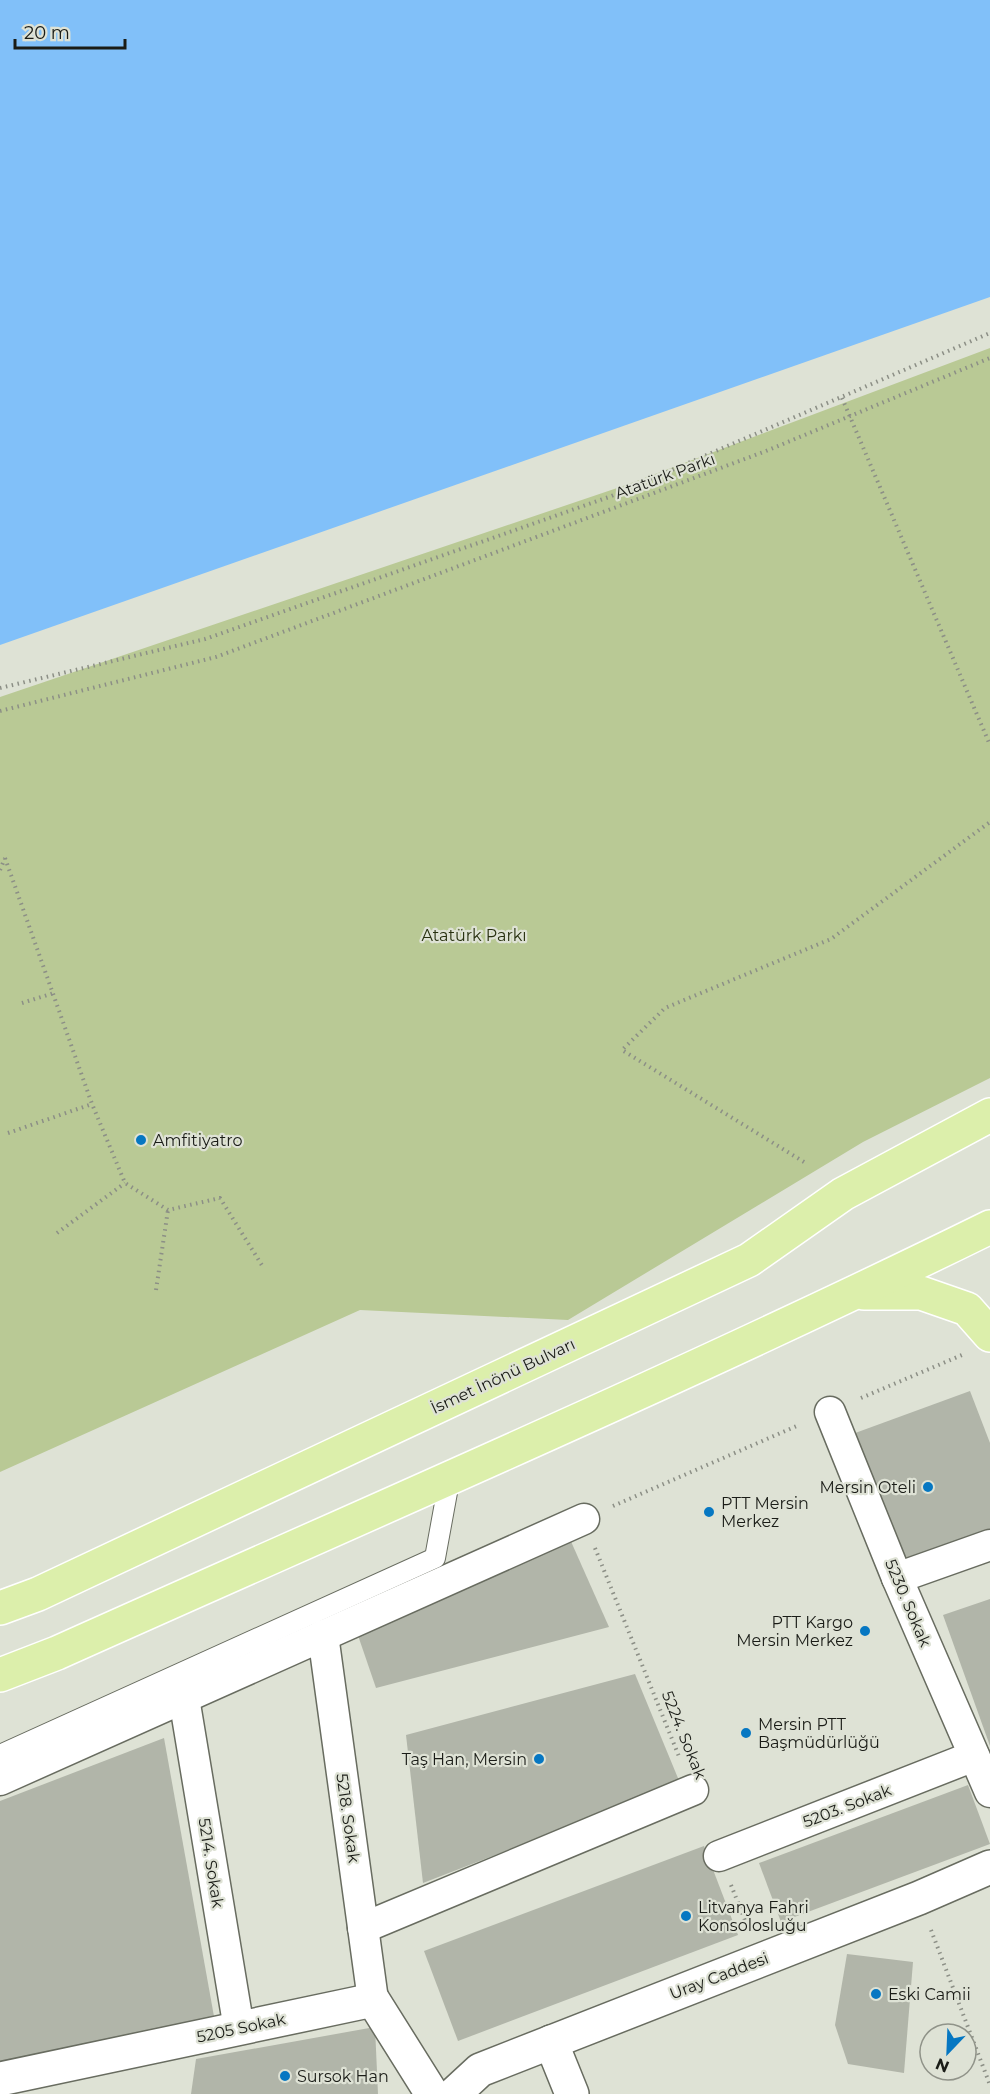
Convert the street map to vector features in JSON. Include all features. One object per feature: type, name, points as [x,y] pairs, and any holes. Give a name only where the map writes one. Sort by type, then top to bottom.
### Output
[{"type":"main road","name":"İsmet İnönü Bulvarı","points":[[0,1608],[59,1584],[749,1260],[843,1194],[990,1114]]},
{"type":"main road","points":[[0,1675],[57,1653],[450,1476],[856,1292],[990,1227]]},
{"type":"main road","points":[[856,1292],[921,1293],[967,1309],[981,1345]]},
{"type":"street","name":"5230. Sokak","points":[[830,1412],[897,1578],[984,1771]]},
{"type":"street","points":[[0,1780],[584,1519]]},
{"type":"street","points":[[897,1578],[990,1545]]},
{"type":"street","name":"5218. Sokak","points":[[323,1635],[373,2000]]},
{"type":"street","name":"5214. Sokak","points":[[184,1698],[239,2029]]},
{"type":"street","name":"5203. Sokak","points":[[719,1856],[984,1771]]},
{"type":"street","points":[[363,1928],[693,1790]]},
{"type":"street","name":"Uray Caddesi","points":[[454,2094],[480,2070],[920,1898],[990,1867]]},
{"type":"street","points":[[373,2000],[432,2094]]},
{"type":"street","name":"5205 Sokak","points":[[0,2079],[373,2000]]},
{"type":"street","points":[[552,2042],[572,2094]]},
{"type":"lane","points":[[0,1755],[435,1558],[450,1476]]},
{"type":"path","points":[[0,688],[205,639],[609,497],[990,333]]},
{"type":"path","name":"Atatürk Parkı","points":[[0,711],[216,657],[766,451],[990,358]]},
{"type":"path","points":[[842,398],[990,745]]},
{"type":"path","points":[[804,1162],[622,1050],[665,1008],[831,939],[990,822]]},
{"type":"path","points":[[0,870],[5,858],[92,1104],[125,1183],[168,1210],[220,1198],[263,1267]]},
{"type":"path","points":[[22,1003],[54,993]]},
{"type":"path","points":[[8,1133],[92,1104]]},
{"type":"path","points":[[57,1233],[125,1183]]},
{"type":"path","points":[[156,1290],[168,1210]]},
{"type":"path","points":[[584,1519],[981,1345]]},
{"type":"path","name":"5224. Sokak","points":[[584,1519],[693,1790]]},
{"type":"path","points":[[719,1856],[761,1960]]},
{"type":"path","points":[[920,1898],[990,2085]]},
{"type":"green space","name":"Atatürk Parkı","points":[[990,348],[990,1078],[863,1142],[568,1320],[360,1310],[0,1472],[0,697],[626,485]]},
{"type":"water","points":[[0,0],[990,0],[990,297],[0,645]]},
{"type":"building","name":"Mersin Oteli","points":[[970,1391],[990,1443],[990,1531],[895,1566],[847,1436]]},
{"type":"building","points":[[561,1519],[609,1627],[376,1688],[351,1615]]},
{"type":"building","points":[[990,1599],[990,1746],[943,1615]]},
{"type":"building","name":"Taş Han, Mersin","points":[[635,1674],[680,1783],[423,1883],[406,1735]]},
{"type":"building","points":[[164,1738],[215,2022],[0,2063],[0,1801]]},
{"type":"building","points":[[968,1785],[990,1844],[781,1922],[759,1863]]},
{"type":"building","points":[[704,1846],[738,1935],[458,2041],[424,1951]]},
{"type":"building","name":"Eski Camii","points":[[847,1954],[913,1962],[904,2073],[848,2064],[835,2025]]},
{"type":"building","name":"Sursok Han","points":[[375,2027],[378,2094],[191,2094],[196,2059]]},
{"type":"place","name":"Amfitiyatro","points":[[141,1140]]},
{"type":"place","name":"Mersin Oteli","points":[[928,1487]]},
{"type":"place","name":"PTT Mersin Merkez","points":[[709,1512]]},
{"type":"place","name":"PTT Kargo Mersin Merkez","points":[[865,1631]]},
{"type":"place","name":"Mersin PTT Başmüdürlüğü","points":[[746,1733]]},
{"type":"place","name":"Taş Han, Mersin","points":[[539,1759]]},
{"type":"place","name":"Litvanya Fahri Konsolosluğu","points":[[686,1916]]},
{"type":"place","name":"Eski Camii","points":[[876,1994]]},
{"type":"place","name":"Sursok Han","points":[[285,2076]]}]
